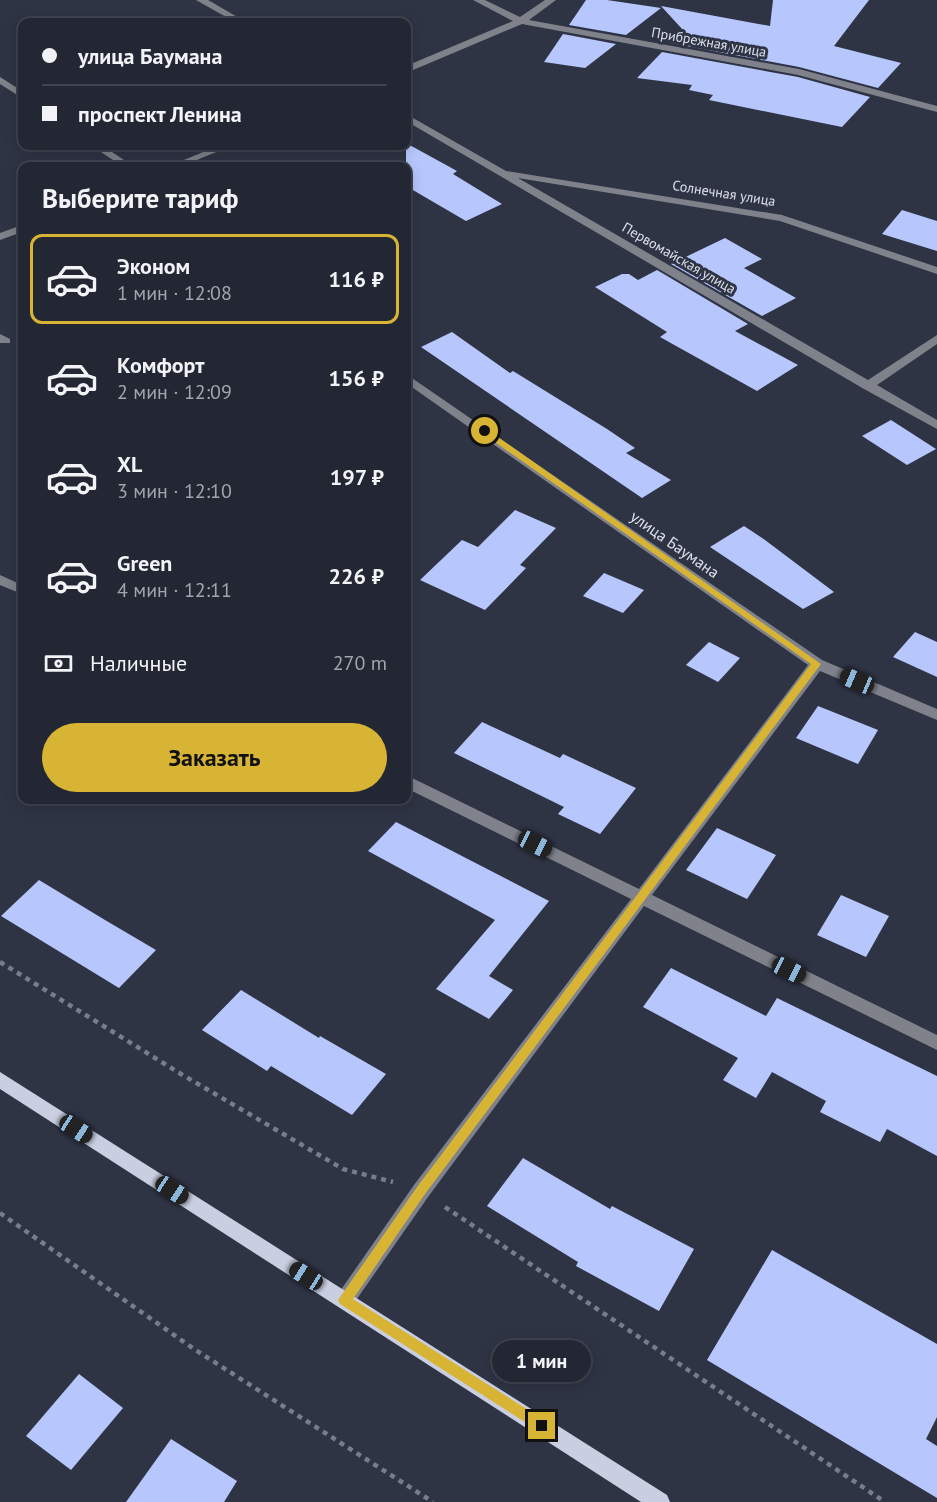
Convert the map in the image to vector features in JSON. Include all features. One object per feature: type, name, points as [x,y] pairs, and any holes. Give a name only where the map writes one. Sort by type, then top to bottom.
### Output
[{"type":"main road","points":[[0,1080],[660,1502]]},
{"type":"street","points":[[201,0],[234,18]]},
{"type":"street","name":"Прибрежная улица","points":[[478,0],[521,21],[799,72],[937,109]]},
{"type":"street","points":[[411,68],[521,21],[551,0]]},
{"type":"street","points":[[0,80],[18,92]]},
{"type":"street","name":"Первомайская улица","points":[[411,120],[937,425]]},
{"type":"street","points":[[103,150],[122,162]]},
{"type":"street","points":[[184,162],[216,150]]},
{"type":"street","name":"Солнечная улица","points":[[500,171],[782,218],[937,271]]},
{"type":"street","points":[[0,237],[18,230]]},
{"type":"street","points":[[868,386],[937,339]]},
{"type":"street","name":"улица Баумана","points":[[411,380],[817,664],[937,715]]},
{"type":"street","points":[[0,580],[18,588]]},
{"type":"street","points":[[345,1300],[421,1191],[817,664]]},
{"type":"street","points":[[411,783],[937,1043]]},
{"type":"path","points":[[0,962],[181,1074],[343,1168],[421,1191],[885,1502]]},
{"type":"path","points":[[0,1213],[194,1349],[433,1502]]},
{"type":"building","points":[[586,0],[607,0],[661,8],[626,35],[569,25]]},
{"type":"building","points":[[773,0],[869,0],[834,46],[901,63],[878,88],[799,67],[671,43],[683,30],[661,6],[770,26]]},
{"type":"building","points":[[563,34],[616,44],[585,68],[544,62]]},
{"type":"building","points":[[662,52],[798,77],[870,97],[842,127],[709,100],[713,95],[689,90],[692,85],[637,78]]},
{"type":"building","points":[[411,146],[457,171],[453,174],[502,204],[466,221],[411,189],[411,162],[406,162],[406,150],[411,150]]},
{"type":"building","points":[[902,210],[937,221],[937,251],[882,234]]},
{"type":"building","points":[[725,238],[762,259],[744,268],[796,298],[762,316],[671,264]]},
{"type":"building","points":[[657,270],[748,324],[735,331],[798,365],[757,391],[660,337],[667,332],[595,287],[622,274],[629,274],[638,280]]},
{"type":"building","points":[[452,332],[510,373],[513,371],[607,429],[635,448],[626,453],[671,480],[642,498],[421,347]]},
{"type":"building","points":[[891,420],[936,449],[907,465],[862,436]]},
{"type":"building","points":[[515,510],[556,528],[520,565],[526,568],[485,610],[420,580],[462,540],[478,547]]},
{"type":"building","points":[[744,526],[834,592],[803,609],[710,547]]},
{"type":"building","points":[[604,573],[644,590],[623,613],[583,596]]},
{"type":"building","points":[[915,632],[937,642],[937,677],[893,657]]},
{"type":"building","points":[[709,642],[740,658],[718,682],[686,665]]},
{"type":"building","points":[[818,706],[878,730],[858,764],[796,738]]},
{"type":"building","points":[[482,722],[560,758],[563,754],[636,788],[600,834],[558,814],[564,807],[454,753]]},
{"type":"building","points":[[396,822],[549,901],[489,976],[513,990],[489,1019],[436,989],[495,920],[368,851]]},
{"type":"building","points":[[717,828],[776,855],[747,899],[686,870]]},
{"type":"building","points":[[39,880],[156,950],[119,988],[1,916]]},
{"type":"building","points":[[841,895],[889,916],[866,957],[817,935]]},
{"type":"building","points":[[671,968],[766,1016],[777,998],[937,1076],[937,1156],[887,1129],[880,1142],[820,1112],[826,1101],[772,1072],[756,1098],[723,1080],[738,1058],[643,1007]]},
{"type":"building","points":[[241,990],[319,1038],[320,1036],[386,1074],[352,1115],[271,1066],[267,1071],[202,1030]]},
{"type":"building","points":[[523,1158],[610,1209],[612,1206],[694,1249],[659,1311],[576,1266],[578,1262],[487,1206]]},
{"type":"building","points":[[772,1250],[937,1344],[937,1417],[926,1439],[937,1446],[937,1498],[707,1360]]},
{"type":"building","points":[[79,1374],[123,1408],[71,1470],[26,1436]]},
{"type":"building","points":[[171,1439],[237,1481],[224,1502],[126,1502]]},
{"type":"route","points":[[485,431],[817,664],[421,1191],[345,1300],[542,1426]]}]
